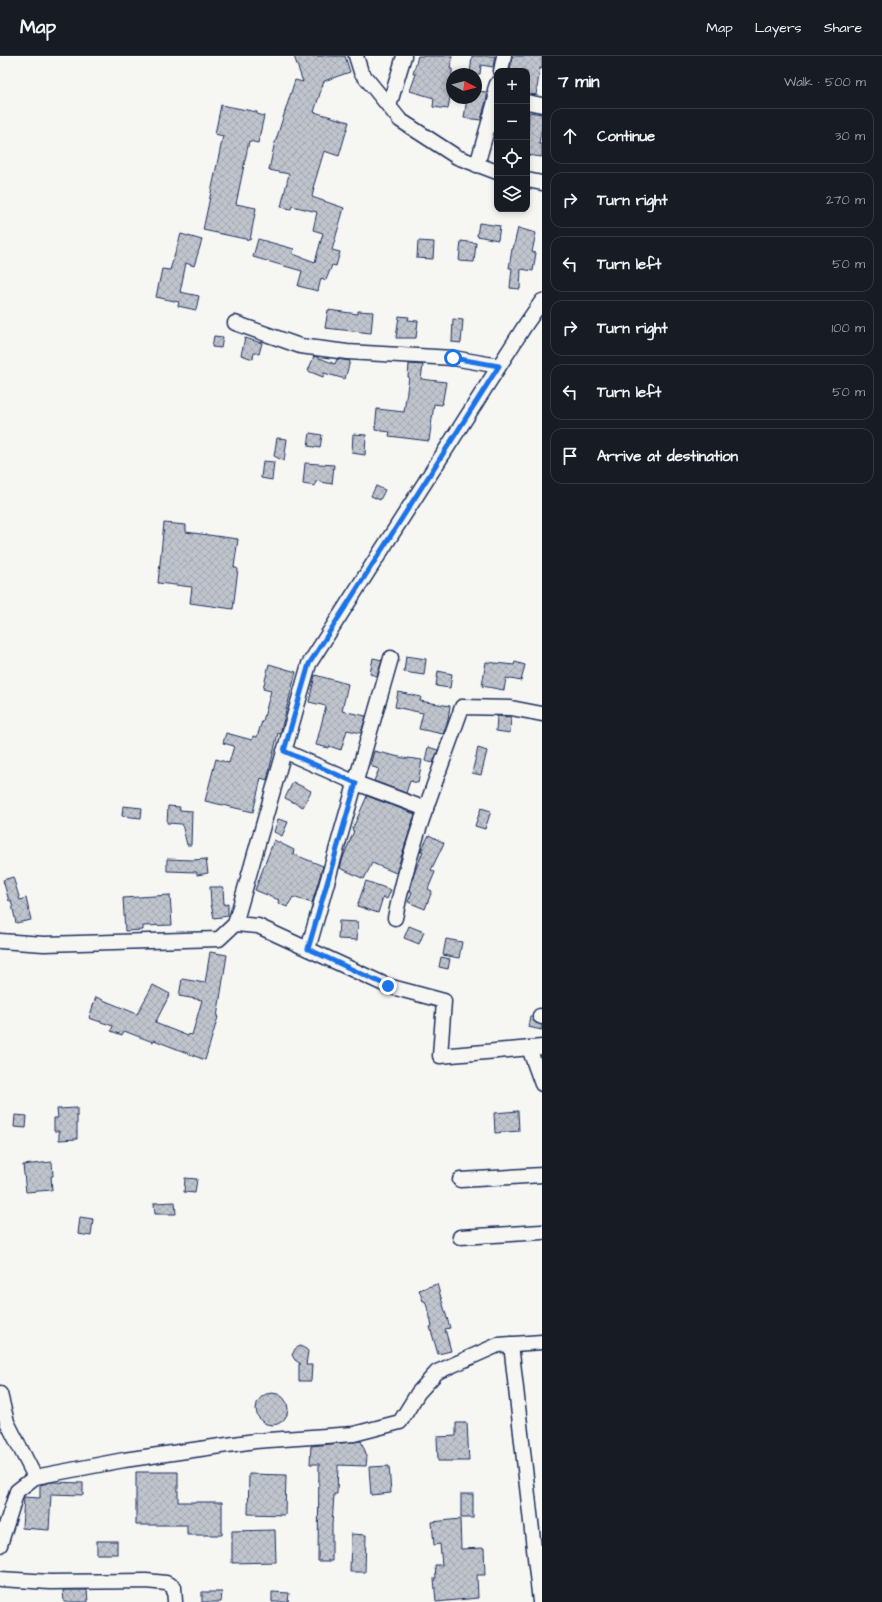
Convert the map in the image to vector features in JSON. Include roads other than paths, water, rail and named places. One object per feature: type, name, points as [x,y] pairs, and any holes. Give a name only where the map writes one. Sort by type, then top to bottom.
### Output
[{"type":"street","points":[[356,56],[361,72],[400,120],[457,157],[494,171]]},
{"type":"street","points":[[389,106],[404,56]]},
{"type":"street","points":[[502,68],[504,56]]},
{"type":"street","points":[[530,103],[542,105]]},
{"type":"street","points":[[477,165],[495,104]]},
{"type":"street","points":[[530,181],[542,183]]},
{"type":"street","points":[[0,941],[44,944],[219,939],[235,924],[309,664],[542,301]]},
{"type":"street","points":[[234,323],[300,346],[347,352],[453,358],[499,366]]},
{"type":"street","points":[[308,949],[391,658]]},
{"type":"street","points":[[395,918],[401,889],[426,809],[462,707],[511,708],[542,714]]},
{"type":"street","points":[[284,751],[356,783],[426,809]]},
{"type":"street","points":[[235,924],[258,926],[388,986],[444,1000],[440,1056],[535,1048],[542,1084]]},
{"type":"street","points":[[460,1180],[542,1175]]},
{"type":"street","points":[[460,1237],[542,1232]]},
{"type":"street","points":[[0,1545],[17,1491],[35,1477],[124,1460],[247,1442],[354,1434],[400,1422],[418,1393],[437,1372],[498,1345],[542,1342]]},
{"type":"street","points":[[511,1344],[540,1602]]},
{"type":"street","points":[[0,1394],[7,1422],[35,1477]]},
{"type":"street","points":[[0,1579],[50,1582],[146,1581],[166,1583],[174,1587],[175,1602]]}]
